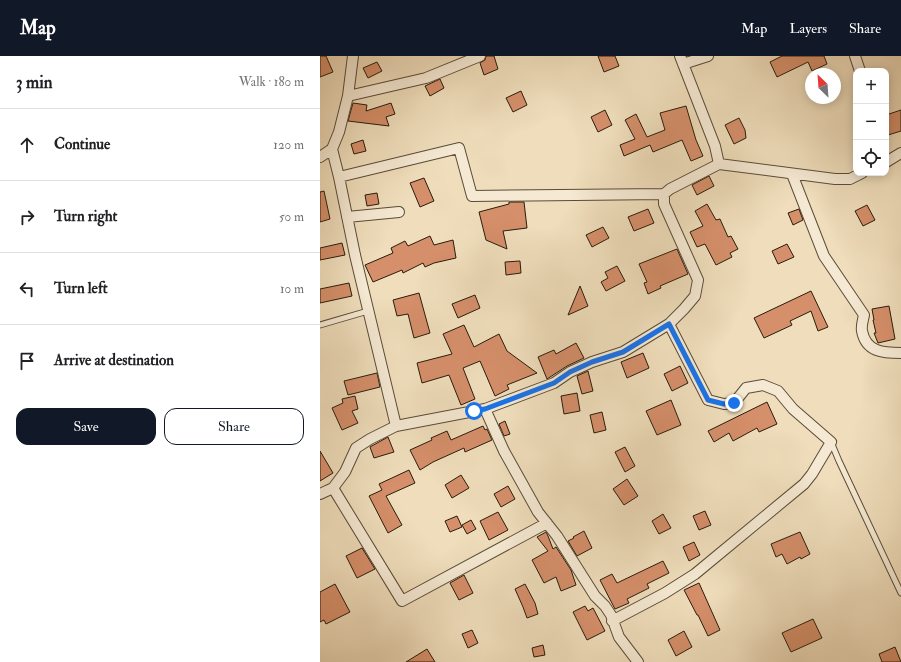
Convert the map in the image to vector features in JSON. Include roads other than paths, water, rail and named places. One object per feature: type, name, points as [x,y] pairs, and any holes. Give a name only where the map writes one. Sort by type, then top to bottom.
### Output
[{"type":"street","points":[[320,157],[332,149],[339,132],[348,96],[353,56]]},
{"type":"street","points":[[348,96],[426,78],[480,56]]},
{"type":"street","points":[[708,56],[681,60],[715,146],[718,164]]},
{"type":"street","points":[[855,56],[859,68]]},
{"type":"street","points":[[340,177],[459,148],[472,196],[664,194],[670,189],[718,164],[835,179],[850,179],[856,176]]},
{"type":"street","points":[[332,149],[340,177],[355,255],[396,426]]},
{"type":"street","points":[[889,158],[901,153]]},
{"type":"street","points":[[792,174],[824,256],[864,315],[861,330],[869,347],[886,353],[901,353]]},
{"type":"street","points":[[320,494],[333,488],[345,472],[356,448],[396,426],[485,409],[554,383],[570,372],[592,362],[623,352],[669,324],[695,296],[698,280],[664,204],[664,194]]},
{"type":"street","points":[[347,217],[399,212]]},
{"type":"street","points":[[612,621],[665,593],[695,574],[804,484],[812,474],[831,442],[793,409],[778,391],[763,385],[746,388],[734,403],[724,404],[708,400],[669,324]]},
{"type":"street","points":[[485,409],[516,475],[538,512],[557,536],[595,596],[605,606],[611,615],[619,637],[638,662]]},
{"type":"street","points":[[333,488],[402,601],[548,523]]},
{"type":"lane","points":[[320,325],[368,311]]},
{"type":"lane","points":[[831,442],[901,593]]}]
